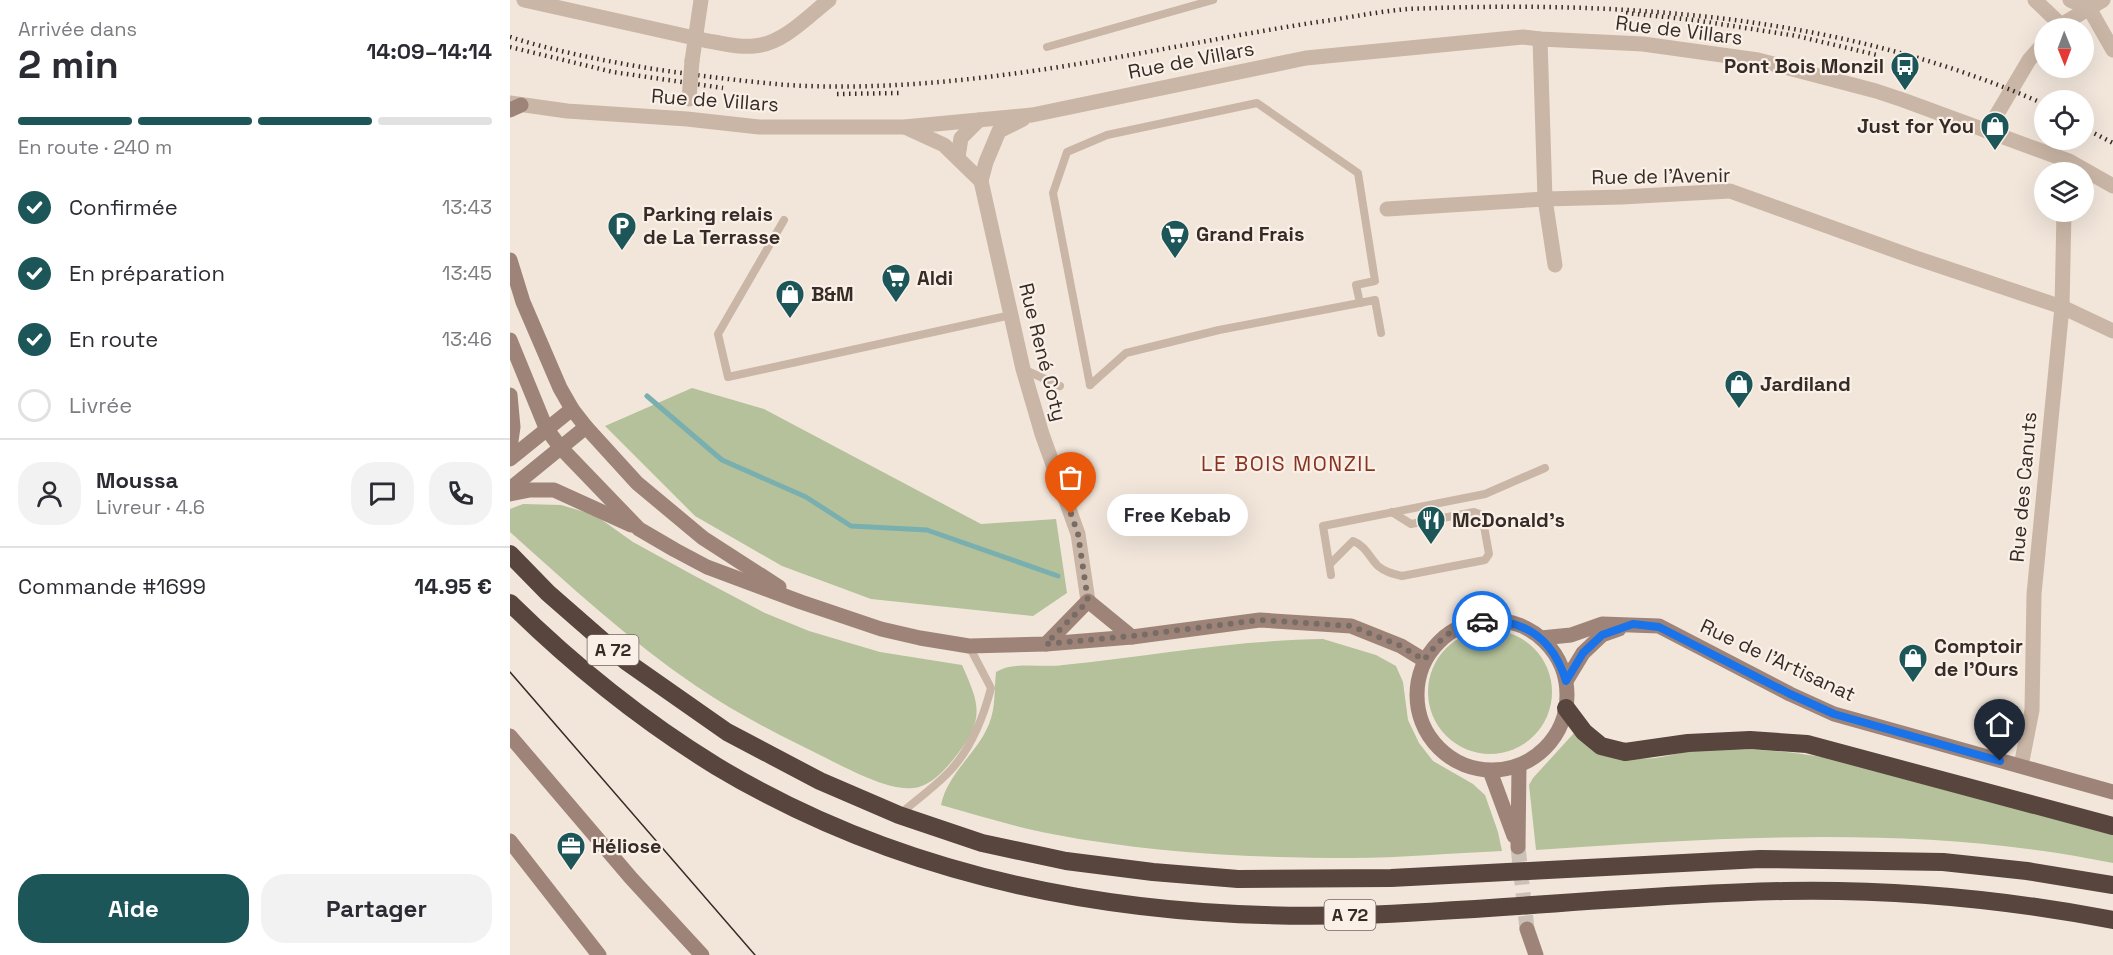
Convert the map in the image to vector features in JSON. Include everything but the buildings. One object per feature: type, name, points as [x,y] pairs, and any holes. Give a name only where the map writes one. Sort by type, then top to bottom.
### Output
[{"type":"highway","name":"A 72","points":[[510,554],[548,593],[627,662],[727,732],[820,781],[899,815],[982,843],[1066,861],[1153,872],[1238,879],[1391,878],[1760,859],[1943,862],[2027,871],[2113,885]]},
{"type":"highway","name":"A 72","points":[[510,603],[581,668],[630,707],[670,736],[748,783],[811,815],[911,856],[1027,888],[1127,905],[1202,912],[1300,915],[1359,915],[1488,909],[1786,891],[1880,893],[1971,898],[2113,920]]},
{"type":"highway","points":[[1566,708],[1584,732],[1601,746],[1625,752],[1688,743],[1750,740],[1808,744],[2113,826]]},
{"type":"main road","points":[[510,260],[523,302],[560,388],[586,427],[637,483],[703,537],[801,602]]},
{"type":"main road","points":[[510,340],[546,428],[560,447],[639,529]]},
{"type":"main road","points":[[510,395],[513,427],[510,448]]},
{"type":"main road","points":[[510,459],[572,409]]},
{"type":"main road","points":[[510,491],[586,427]]},
{"type":"main road","points":[[510,491],[554,490],[639,529],[707,567],[881,629],[920,638],[969,646],[1046,644],[1260,620],[1351,626],[1401,646],[1424,660]]},
{"type":"main road","points":[[1046,644],[1088,601],[1132,636]]},
{"type":"main road","points":[[1499,620],[1521,626],[1540,638],[1561,664],[1566,681],[1566,708],[1557,732],[1541,752],[1519,766],[1490,771],[1465,766],[1443,753],[1426,734],[1417,710],[1416,693],[1416,685],[1424,660],[1437,642],[1455,629],[1477,621],[1499,620]]},
{"type":"main road","name":"Rue de l'Artisanat","points":[[1540,638],[1571,635],[1602,624],[1659,627],[1834,714],[2113,792]]},
{"type":"main road","name":"Rue de l'Artisanat","points":[[1566,681],[1583,653],[1602,635],[1633,624]]},
{"type":"main road","points":[[510,736],[632,878],[702,955]]},
{"type":"main road","points":[[1490,771],[1518,847],[1519,766]]},
{"type":"main road","points":[[510,841],[599,955]]},
{"type":"main road","points":[[1528,955],[1527,929],[1536,955]]},
{"type":"street","points":[[524,0],[570,5],[694,38],[754,47],[771,43],[829,0]]},
{"type":"street","points":[[687,119],[694,38],[700,0]]},
{"type":"street","points":[[2036,0],[2052,18]]},
{"type":"street","points":[[2070,0],[2089,8],[2113,50]]},
{"type":"street","points":[[2074,18],[2103,0]]},
{"type":"street","name":"Rue de Villars","points":[[514,106],[687,119],[759,127],[904,127],[1032,115],[1306,58],[1522,37],[1643,44],[1758,60],[1876,91],[2068,161],[2113,186]]},
{"type":"street","points":[[1540,39],[1545,199],[1555,264]]},
{"type":"street","points":[[1987,131],[2034,54]]},
{"type":"street","points":[[981,181],[999,131],[1032,115]]},
{"type":"street","points":[[958,157],[961,138],[979,120]]},
{"type":"street","points":[[904,127],[944,145],[981,181]]},
{"type":"street","name":"Rue René Coty","points":[[981,181],[1023,369],[1042,434],[1078,534],[1088,601]]},
{"type":"street","name":"Rue de l'Avenir","points":[[1387,209],[1730,191],[2062,307],[2113,331]]},
{"type":"street","name":"Rue des Canuts","points":[[2021,766],[2032,710],[2034,594],[2062,307],[2064,222]]},
{"type":"lane","points":[[1047,47],[1213,0]]},
{"type":"lane","points":[[1360,303],[1356,285],[1376,281],[1358,173],[1257,103],[1107,135],[1067,152],[1053,193],[1090,385],[1126,353],[1219,330],[1360,303],[1375,300],[1381,333]]},
{"type":"lane","points":[[784,220],[718,333],[728,377],[1011,315]]},
{"type":"lane","points":[[1023,369],[1060,386]]},
{"type":"lane","points":[[1331,575],[1323,526],[1485,494],[1545,468]]},
{"type":"lane","points":[[1330,564],[1353,541],[1362,544],[1379,567],[1389,573],[1402,576],[1485,560],[1489,555],[1482,515],[1474,512],[1412,524],[1392,512]]},
{"type":"lane","points":[[899,815],[947,774],[968,748],[986,710],[991,688],[969,646]]},
{"type":"green space","points":[[692,388],[764,409],[981,524],[1056,519],[1067,593],[1033,616],[871,599],[782,566],[695,516],[605,426]]},
{"type":"green space","points":[[523,504],[561,505],[595,515],[633,542],[693,575],[765,613],[809,631],[880,652],[962,665],[976,702],[977,712],[972,732],[942,772],[919,787],[903,788],[881,783],[847,769],[744,716],[671,669],[647,650],[510,532],[510,509]]},
{"type":"green space","points":[[1490,630],[1514,635],[1534,648],[1547,668],[1552,692],[1547,716],[1534,736],[1514,749],[1490,754],[1466,749],[1446,736],[1433,716],[1428,692],[1433,668],[1446,648],[1466,635]]},
{"type":"green space","points":[[1323,639],[1376,655],[1396,666],[1403,682],[1408,720],[1419,743],[1433,761],[1473,784],[1485,795],[1502,851],[1351,858],[1276,857],[1164,850],[1052,834],[941,805],[950,783],[984,735],[989,724],[994,705],[996,672],[1020,666],[1055,666],[1258,642]]},
{"type":"green space","points":[[1574,733],[1632,757],[1646,759],[1701,750],[1734,749],[1829,758],[2113,834],[2113,863],[2042,851],[1898,838],[1753,838],[1536,850],[1529,785]]},
{"type":"waterway","points":[[647,396],[722,460],[806,497],[851,526],[927,530],[1058,576]]},
{"type":"tunnel","points":[[1518,847],[1527,929]]},
{"type":"tram line","points":[[510,672],[755,955]]},
{"type":"railway","points":[[510,37],[578,55],[647,68],[734,80],[787,85],[899,85],[1047,69],[1274,29],[1399,10],[1489,7],[1571,8],[1652,12],[1732,20],[1812,32],[1891,50],[1968,74],[2034,100]]},
{"type":"railway","points":[[1626,13],[1694,20],[1797,36],[1877,55]]},
{"type":"railway","points":[[510,47],[613,72],[723,88]]},
{"type":"railway","points":[[837,94],[900,93]]},
{"type":"railway","points":[[2094,133],[2113,143]]},
{"type":"way so far","points":[[1071,514],[1078,534],[1088,601],[1046,644],[1260,620],[1351,626],[1401,646],[1424,660],[1437,642],[1455,629],[1482,621]]},
{"type":"place","name":"Pont Bois Monzil","points":[[1905,92]]},
{"type":"place","name":"Just for You","points":[[1995,152]]},
{"type":"place","name":"Parking relais de La Terrasse","points":[[622,252]]},
{"type":"place","name":"Grand Frais","points":[[1175,260]]},
{"type":"place","name":"Aldi","points":[[896,304]]},
{"type":"place","name":"B&M","points":[[790,320]]},
{"type":"place","name":"Jardiland","points":[[1739,410]]},
{"type":"place","name":"Free Kebab","points":[[1071,514]]},
{"type":"place","name":"McDonald's","points":[[1431,546]]},
{"type":"place","name":"Comptoir de l'Ours","points":[[1913,684]]},
{"type":"place","name":"Héliose","points":[[571,872]]},
{"type":"district","name":"LE BOIS MONZIL","points":[[1289,464]]},
{"type":"route","points":[[1482,621],[1499,620],[1521,626],[1540,638],[1561,664],[1566,681],[1583,653],[1602,635],[1633,624],[1659,627],[1834,714],[2000,761]]}]
